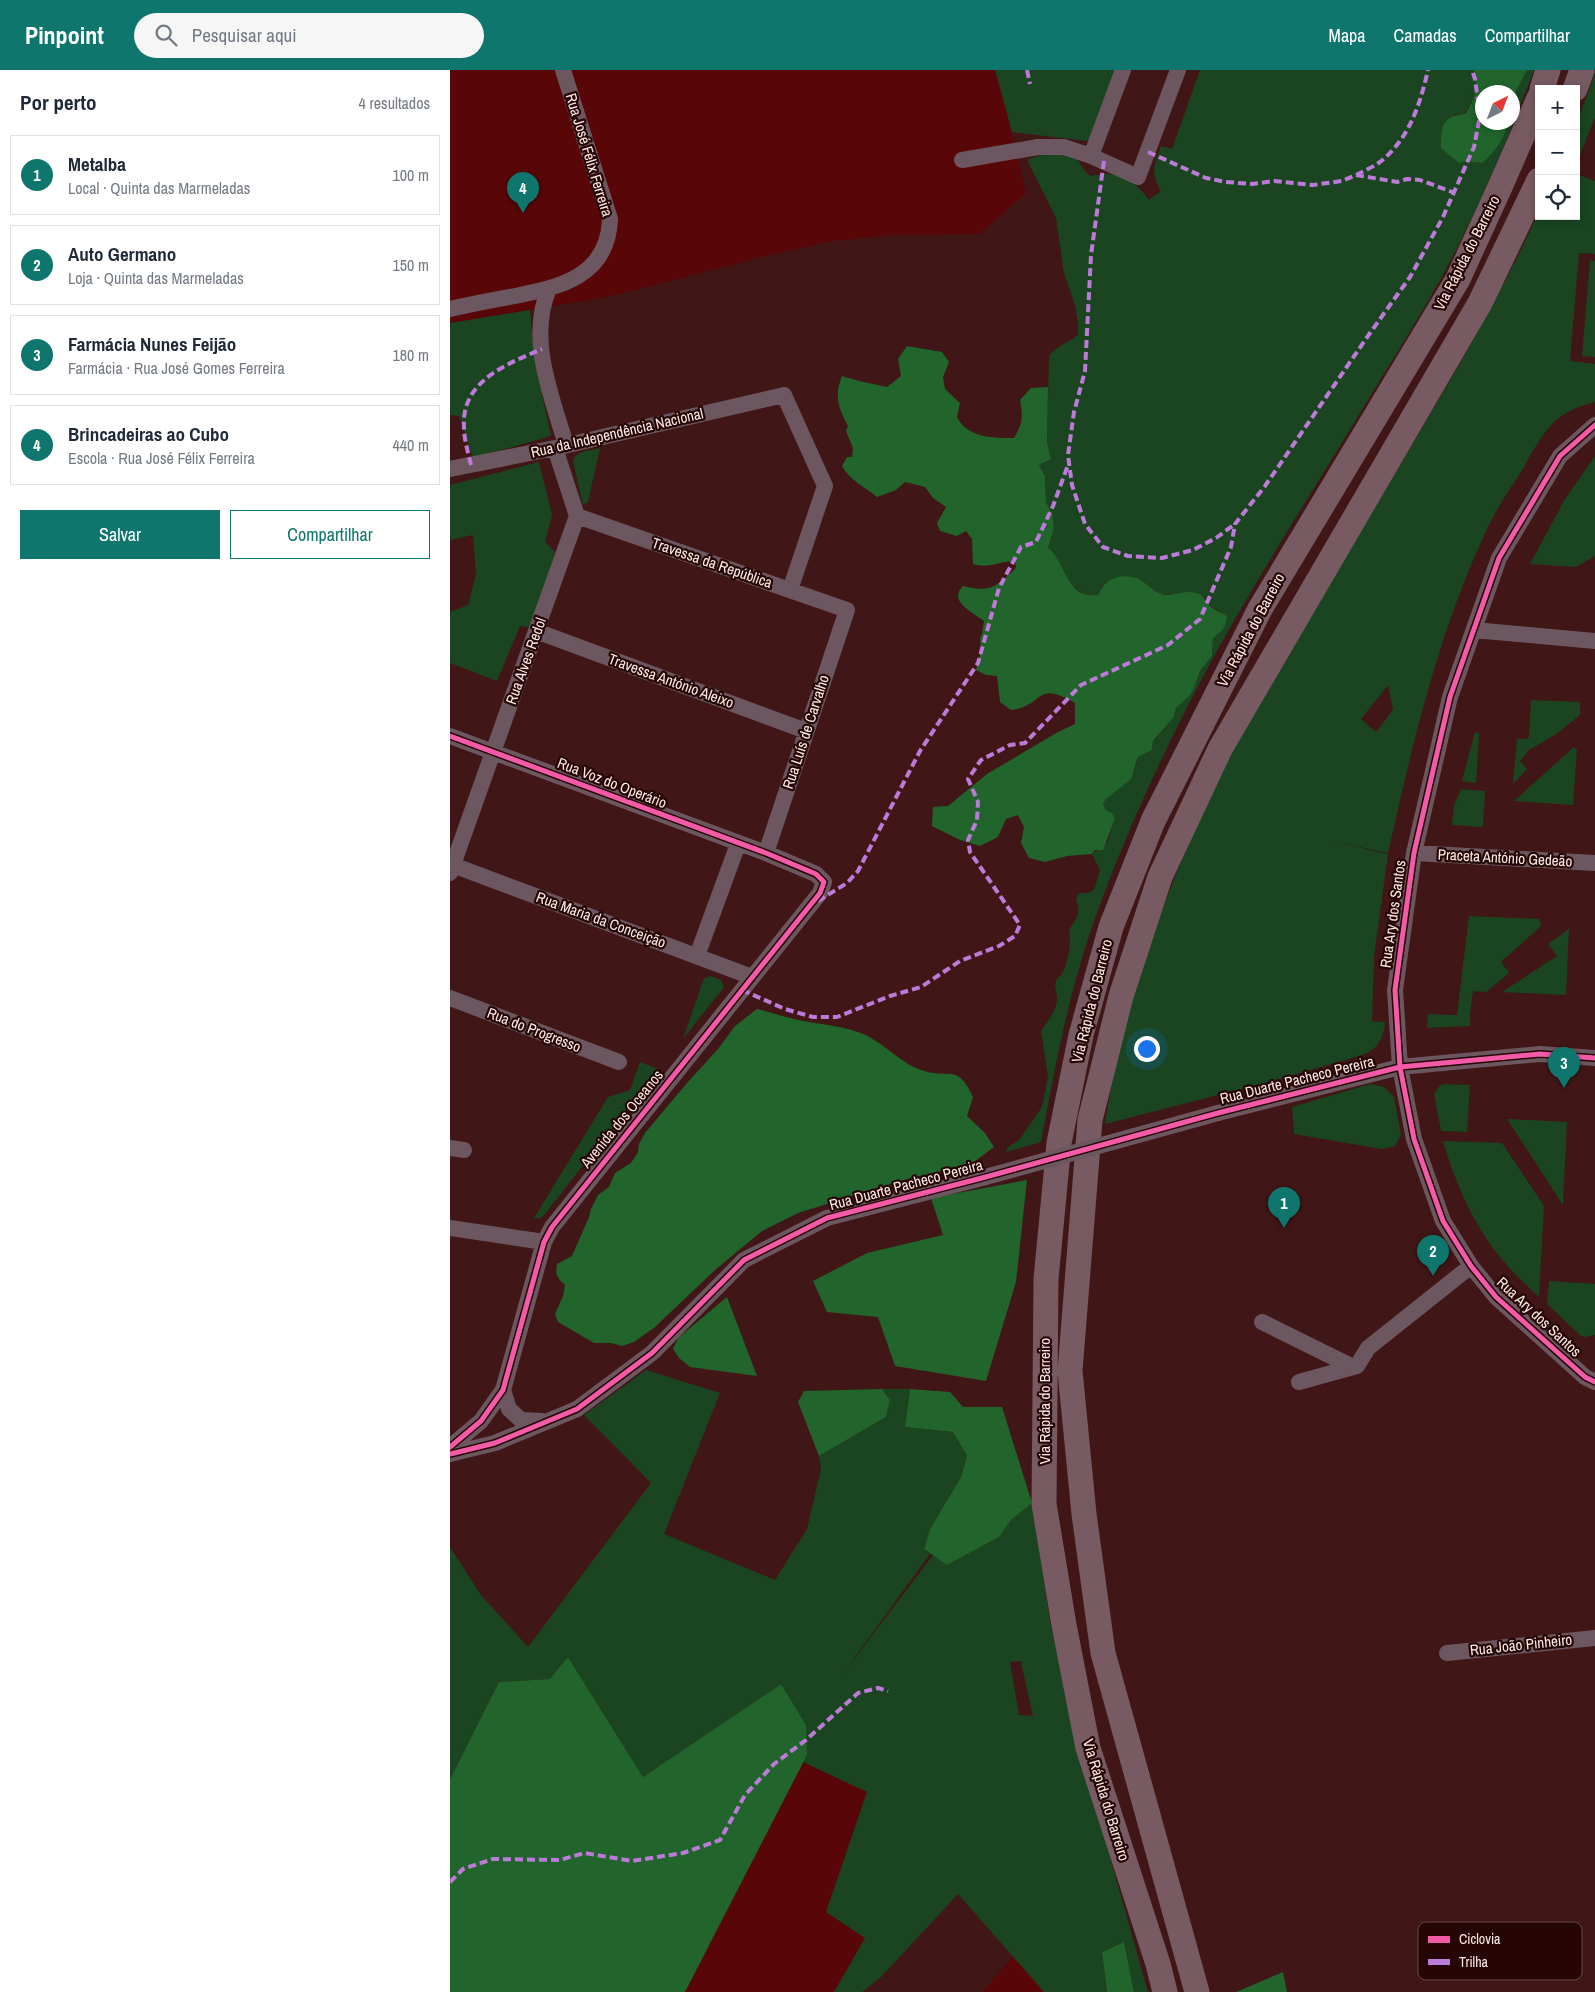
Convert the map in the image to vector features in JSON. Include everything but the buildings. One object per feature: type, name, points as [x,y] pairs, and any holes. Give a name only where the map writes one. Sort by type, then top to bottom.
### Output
[{"type":"highway","points":[[1543,85],[1548,70]]},
{"type":"highway","points":[[1576,85],[1582,70]]},
{"type":"highway","name":"Via Rápida do Barreiro","points":[[1165,1992],[1158,1964],[1088,1748],[1064,1625],[1044,1504],[1046,1279],[1059,1143],[1082,1036],[1110,927],[1152,821],[1260,609],[1458,279],[1535,107]]},
{"type":"highway","name":"Via Rápida do Barreiro","points":[[1196,1992],[1103,1653],[1084,1514],[1070,1371],[1090,1120],[1121,996],[1160,877],[1220,749],[1480,303],[1535,188]]},
{"type":"street","name":"Rua José Félix Ferreira","points":[[450,309],[549,289],[578,278],[588,270],[604,247],[610,230],[610,219],[563,70]]},
{"type":"street","points":[[1092,156],[1124,70]]},
{"type":"street","points":[[962,160],[1038,147],[1064,147],[1092,156],[1138,177],[1178,70]]},
{"type":"street","points":[[549,289],[543,303],[542,312],[543,366],[577,516]]},
{"type":"street","name":"Rua da Independência Nacional","points":[[450,469],[560,447],[784,395],[825,486],[790,590]]},
{"type":"street","name":"Rua Ary dos Santos","points":[[1595,425],[1560,456],[1499,558],[1450,697],[1414,852],[1395,990],[1400,1067],[1414,1139],[1443,1221],[1471,1266],[1496,1297],[1585,1377],[1595,1382]]},
{"type":"street","name":"Travessa da República","points":[[577,516],[847,610]]},
{"type":"street","name":"Rua Alves Redol","points":[[451,867],[577,516]]},
{"type":"street","name":"Rua Luís de Carvalho","points":[[766,853],[847,610]]},
{"type":"street","points":[[1474,630],[1595,641]]},
{"type":"street","name":"Travessa António Aleixo","points":[[536,631],[806,732]]},
{"type":"street","name":"Rua Voz do Operário","points":[[450,736],[766,853]]},
{"type":"street","points":[[697,956],[738,844]]},
{"type":"street","name":"Praceta António Gedeão","points":[[1414,852],[1595,863]]},
{"type":"street","name":"Avenida dos Oceanos","points":[[450,1447],[481,1421],[503,1390],[544,1242],[552,1227],[820,893],[824,882],[816,874],[766,853]]},
{"type":"street","name":"Rua Maria da Conceição","points":[[451,867],[752,977]]},
{"type":"street","name":"Rua do Progresso","points":[[450,998],[619,1062]]},
{"type":"street","name":"Rua Duarte Pacheco Pereira","points":[[450,1454],[495,1443],[577,1409],[652,1352],[744,1260],[827,1218],[982,1178],[1218,1112],[1400,1067],[1540,1054],[1595,1058]]},
{"type":"street","points":[[450,1228],[544,1242]]},
{"type":"street","points":[[1299,1382],[1357,1366],[1368,1348],[1471,1266]]},
{"type":"street","points":[[1262,1322],[1353,1367]]},
{"type":"street","points":[[503,1390],[509,1409],[521,1420],[550,1421]]},
{"type":"street","name":"Rua João Pinheiro","points":[[1447,1653],[1595,1638]]},
{"type":"shaded area","points":[[450,70],[996,70],[1026,193],[979,234],[897,235],[832,241],[777,253],[608,297],[450,323]]},
{"type":"shaded area","points":[[803,1762],[867,1792],[826,1912],[865,1938],[834,1992],[685,1992]]},
{"type":"shaded area","points":[[1014,1956],[1044,1992],[982,1992]]},
{"type":"green space","points":[[995,70],[1116,70],[1094,134],[1087,141],[1012,132]]},
{"type":"green space","points":[[1200,70],[1474,70],[1476,85],[1473,99],[1464,114],[1454,115],[1465,161],[1482,163],[1495,150],[1502,140],[1505,130],[1510,130],[1486,188],[1443,274],[1246,601],[1206,671],[1173,735],[1128,833],[1090,933],[1068,1011],[1041,1142],[1006,1152],[1008,1147],[1019,1140],[1042,1107],[1048,1077],[1041,1031],[1056,1006],[1056,981],[1063,972],[1067,962],[1070,946],[1069,930],[1078,912],[1076,899],[1079,893],[1088,893],[1094,890],[1100,870],[1092,854],[1107,843],[1115,819],[1112,813],[1106,810],[1103,805],[1107,798],[1132,775],[1138,757],[1152,750],[1153,742],[1174,717],[1176,708],[1194,688],[1200,671],[1212,656],[1213,638],[1220,633],[1227,616],[1210,606],[1205,597],[1189,592],[1160,594],[1136,578],[1102,586],[1098,595],[1089,595],[1081,592],[1074,587],[1062,572],[1048,548],[1054,528],[1053,516],[1046,502],[1045,476],[1039,465],[1051,459],[1047,442],[1049,356],[1078,335],[1078,323],[1075,305],[1064,273],[1056,218],[1028,159],[1053,153],[1066,154],[1078,161],[1091,176],[1101,174],[1117,175],[1131,181],[1149,200],[1161,191],[1155,178],[1154,168],[1161,146],[1172,149]]},
{"type":"green space","points":[[1474,70],[1527,70],[1519,85],[1476,85]]},
{"type":"green space","points":[[1527,70],[1534,70],[1520,106],[1519,85]]},
{"type":"green space","points":[[1595,73],[1595,117],[1580,155],[1580,114]]},
{"type":"green space","points":[[1475,92],[1475,130],[1506,130],[1491,155],[1482,163],[1465,161],[1459,163],[1441,148],[1442,129],[1451,117],[1465,114]]},
{"type":"green space","points":[[1580,175],[1595,181],[1595,254],[1579,253],[1570,361],[1595,364],[1595,402],[1568,412],[1548,428],[1503,499],[1488,527],[1455,606],[1441,646],[1407,770],[1388,853],[1327,840],[1388,854],[1374,957],[1372,1021],[1385,1022],[1381,1039],[1375,1048],[1359,1056],[1261,1084],[1105,1124],[1119,1051],[1138,980],[1162,910],[1214,785],[1279,665],[1471,345],[1535,220],[1580,220]],"holes":[[[1388,685],[1393,710],[1376,732],[1361,719]]]},
{"type":"green space","points":[[1590,260],[1595,261],[1595,357],[1582,356]]},
{"type":"green space","points":[[530,310],[535,362],[551,436],[473,458],[459,416],[450,415],[450,323]]},
{"type":"green space","points":[[907,346],[942,352],[949,362],[943,377],[945,389],[960,403],[957,417],[967,429],[974,433],[997,438],[1014,438],[1021,420],[1020,400],[1031,388],[1048,387],[1047,442],[1051,459],[1039,465],[1045,476],[1046,502],[1053,516],[1054,528],[1048,548],[1054,554],[1073,586],[1087,595],[1098,595],[1108,581],[1123,576],[1136,578],[1163,594],[1198,593],[1212,607],[1227,616],[1223,629],[1213,638],[1212,656],[1200,671],[1190,695],[1176,708],[1174,717],[1153,741],[1152,750],[1138,757],[1131,779],[1106,799],[1103,805],[1106,810],[1112,813],[1115,819],[1103,850],[1095,850],[1092,854],[1067,856],[1045,862],[1029,858],[1021,843],[1024,827],[1018,815],[1006,819],[998,837],[980,846],[960,840],[932,826],[933,807],[948,806],[987,774],[1075,724],[1075,703],[1052,693],[1040,696],[1022,708],[1011,710],[1000,702],[997,676],[986,675],[976,670],[981,651],[980,638],[984,621],[960,602],[958,597],[959,591],[963,586],[980,589],[993,587],[1016,568],[1015,561],[984,566],[973,564],[972,539],[966,531],[957,536],[940,531],[937,523],[946,507],[933,498],[925,487],[905,482],[896,490],[877,497],[853,479],[842,466],[847,457],[852,457],[853,448],[846,431],[848,426],[838,401],[838,390],[842,376],[887,387],[901,376],[898,359]]},
{"type":"green space","points":[[600,448],[588,502],[583,505],[573,461],[581,453]]},
{"type":"green space","points":[[1595,456],[1595,556],[1576,567],[1530,564],[1565,499]]},
{"type":"green space","points":[[539,462],[552,515],[545,542],[555,552],[532,628],[520,626],[497,681],[450,663],[450,612],[468,605],[476,574],[473,535],[450,540],[450,485]]},
{"type":"green space","points":[[1531,700],[1580,702],[1580,715],[1555,735],[1529,750],[1520,761],[1527,769],[1513,784],[1517,739],[1529,737]]},
{"type":"green space","points":[[1475,732],[1479,734],[1476,783],[1462,781]]},
{"type":"green space","points":[[1574,747],[1577,750],[1573,805],[1514,801]]},
{"type":"green space","points":[[1461,789],[1485,791],[1483,827],[1452,825],[1454,805]]},
{"type":"green space","points":[[1469,916],[1539,919],[1541,926],[1501,962],[1509,973],[1486,992],[1473,991],[1470,1026],[1427,1028],[1428,1014],[1457,1015]]},
{"type":"green space","points":[[1569,929],[1566,995],[1502,992],[1557,956],[1548,944]]},
{"type":"green space","points":[[711,976],[721,980],[724,987],[683,1039],[703,981]]},
{"type":"green space","points":[[757,1009],[794,1019],[858,1032],[875,1040],[905,1062],[921,1070],[957,1076],[962,1079],[973,1097],[967,1116],[985,1133],[994,1147],[971,1164],[907,1179],[798,1213],[762,1231],[715,1270],[655,1327],[634,1342],[622,1346],[611,1343],[594,1343],[558,1322],[555,1314],[563,1296],[565,1285],[557,1276],[557,1264],[572,1256],[598,1195],[609,1187],[615,1173],[631,1163],[638,1152],[639,1144],[645,1133],[718,1049],[735,1026]]},
{"type":"green space","points":[[640,1062],[658,1069],[545,1214],[540,1218],[534,1218],[608,1097],[630,1090]]},
{"type":"green space","points":[[1370,1084],[1384,1087],[1394,1097],[1401,1135],[1395,1146],[1382,1149],[1294,1134],[1292,1107]]},
{"type":"green space","points":[[1440,1085],[1470,1085],[1467,1132],[1441,1131],[1434,1094]]},
{"type":"green space","points":[[1507,1119],[1567,1122],[1563,1205]]},
{"type":"green space","points":[[1443,1141],[1502,1143],[1544,1206],[1539,1297],[1510,1268],[1485,1236],[1460,1190]]},
{"type":"green space","points":[[1027,1180],[1016,1282],[986,1381],[895,1366],[878,1317],[827,1312],[813,1281],[867,1253],[943,1235],[931,1198]]},
{"type":"green space","points":[[1549,1281],[1595,1284],[1595,1335],[1581,1336],[1547,1304]]},
{"type":"green space","points":[[727,1297],[757,1376],[690,1367],[679,1358],[673,1349],[678,1338]]},
{"type":"green space","points":[[646,1370],[720,1393],[664,1534],[775,1580],[807,1529],[821,1469],[819,1456],[886,1417],[890,1400],[882,1389],[910,1389],[905,1427],[953,1432],[967,1456],[961,1477],[930,1529],[924,1549],[930,1554],[839,1679],[933,1555],[947,1565],[999,1537],[1011,1520],[1032,1503],[1051,1627],[1108,1850],[1148,1992],[1134,1992],[1124,1942],[1102,1952],[1107,1992],[1044,1992],[958,1894],[881,1977],[862,1992],[834,1992],[865,1938],[826,1912],[867,1792],[803,1762],[807,1755],[781,1684],[643,1777],[568,1657],[551,1679],[499,1682],[450,1779],[450,1547],[481,1595],[528,1647],[651,1483],[584,1415]],"holes":[[[1022,1661],[1033,1716],[1019,1715],[1010,1662]]]},
{"type":"green space","points":[[882,1389],[890,1400],[886,1417],[819,1456],[798,1402],[804,1391]]},
{"type":"green space","points":[[910,1389],[950,1392],[963,1407],[1002,1407],[1032,1503],[1011,1520],[999,1537],[947,1565],[924,1549],[930,1529],[961,1477],[967,1456],[953,1432],[905,1427]]},
{"type":"green space","points":[[568,1657],[643,1777],[781,1684],[806,1725],[807,1755],[685,1992],[450,1992],[450,1779],[499,1682],[550,1679]]},
{"type":"green space","points":[[1124,1942],[1134,1992],[1107,1992],[1102,1952]]},
{"type":"green space","points":[[1283,1972],[1287,1992],[1236,1992]]},
{"type":"marked path","points":[[1027,70],[1030,84]]},
{"type":"marked path","points":[[1356,175],[1380,162],[1399,143],[1412,121],[1428,70]]},
{"type":"marked path","points":[[742,990],[785,1009],[813,1017],[837,1017],[890,996],[921,987],[960,961],[999,946],[1015,936],[1020,925],[970,852],[968,840],[977,820],[978,802],[968,779],[981,760],[1010,745],[1025,743],[1081,685],[1168,645],[1200,619],[1231,547],[1235,524],[1265,486],[1410,277],[1443,217],[1474,147],[1480,116],[1472,70]]},
{"type":"marked path","points":[[1148,152],[1206,178],[1226,182],[1252,184],[1274,181],[1313,185],[1342,181],[1356,175],[1397,182],[1407,179],[1420,180],[1455,193]]},
{"type":"marked path","points":[[1104,161],[1091,255],[1085,371],[1074,412],[1068,455],[1072,485],[1085,524],[1103,547],[1128,556],[1162,558],[1193,550],[1216,538],[1235,524]]},
{"type":"marked path","points":[[471,465],[465,441],[464,427],[465,411],[470,398],[478,386],[489,376],[501,368],[542,349]]},
{"type":"marked path","points":[[818,901],[847,883],[858,871],[920,751],[978,663],[999,588],[1021,547],[1036,542],[1053,506],[1068,465]]},
{"type":"marked path","points":[[450,1882],[463,1869],[493,1859],[560,1860],[584,1853],[632,1861],[683,1853],[720,1840],[745,1795],[774,1764],[806,1740],[858,1693],[878,1688],[888,1691]]},
{"type":"cycle path","points":[[1595,425],[1560,456],[1499,558],[1450,697],[1414,853],[1395,990],[1400,1067],[1414,1139],[1443,1221],[1471,1266],[1496,1297],[1585,1377],[1595,1382]]},
{"type":"cycle path","points":[[450,736],[766,853],[816,874],[824,882],[820,893],[552,1227],[544,1242],[503,1390],[481,1421],[450,1447]]},
{"type":"cycle path","points":[[450,1454],[495,1443],[577,1409],[652,1353],[744,1260],[827,1218],[982,1178],[1218,1113],[1400,1067],[1540,1054],[1595,1058]]},
{"type":"place","name":"Brincadeiras ao Cubo","points":[[523,213]]},
{"type":"place","name":"Farmácia Nunes Feijão","points":[[1564,1088]]},
{"type":"place","name":"Metalba","points":[[1284,1228]]},
{"type":"place","name":"Auto Germano","points":[[1433,1276]]}]
